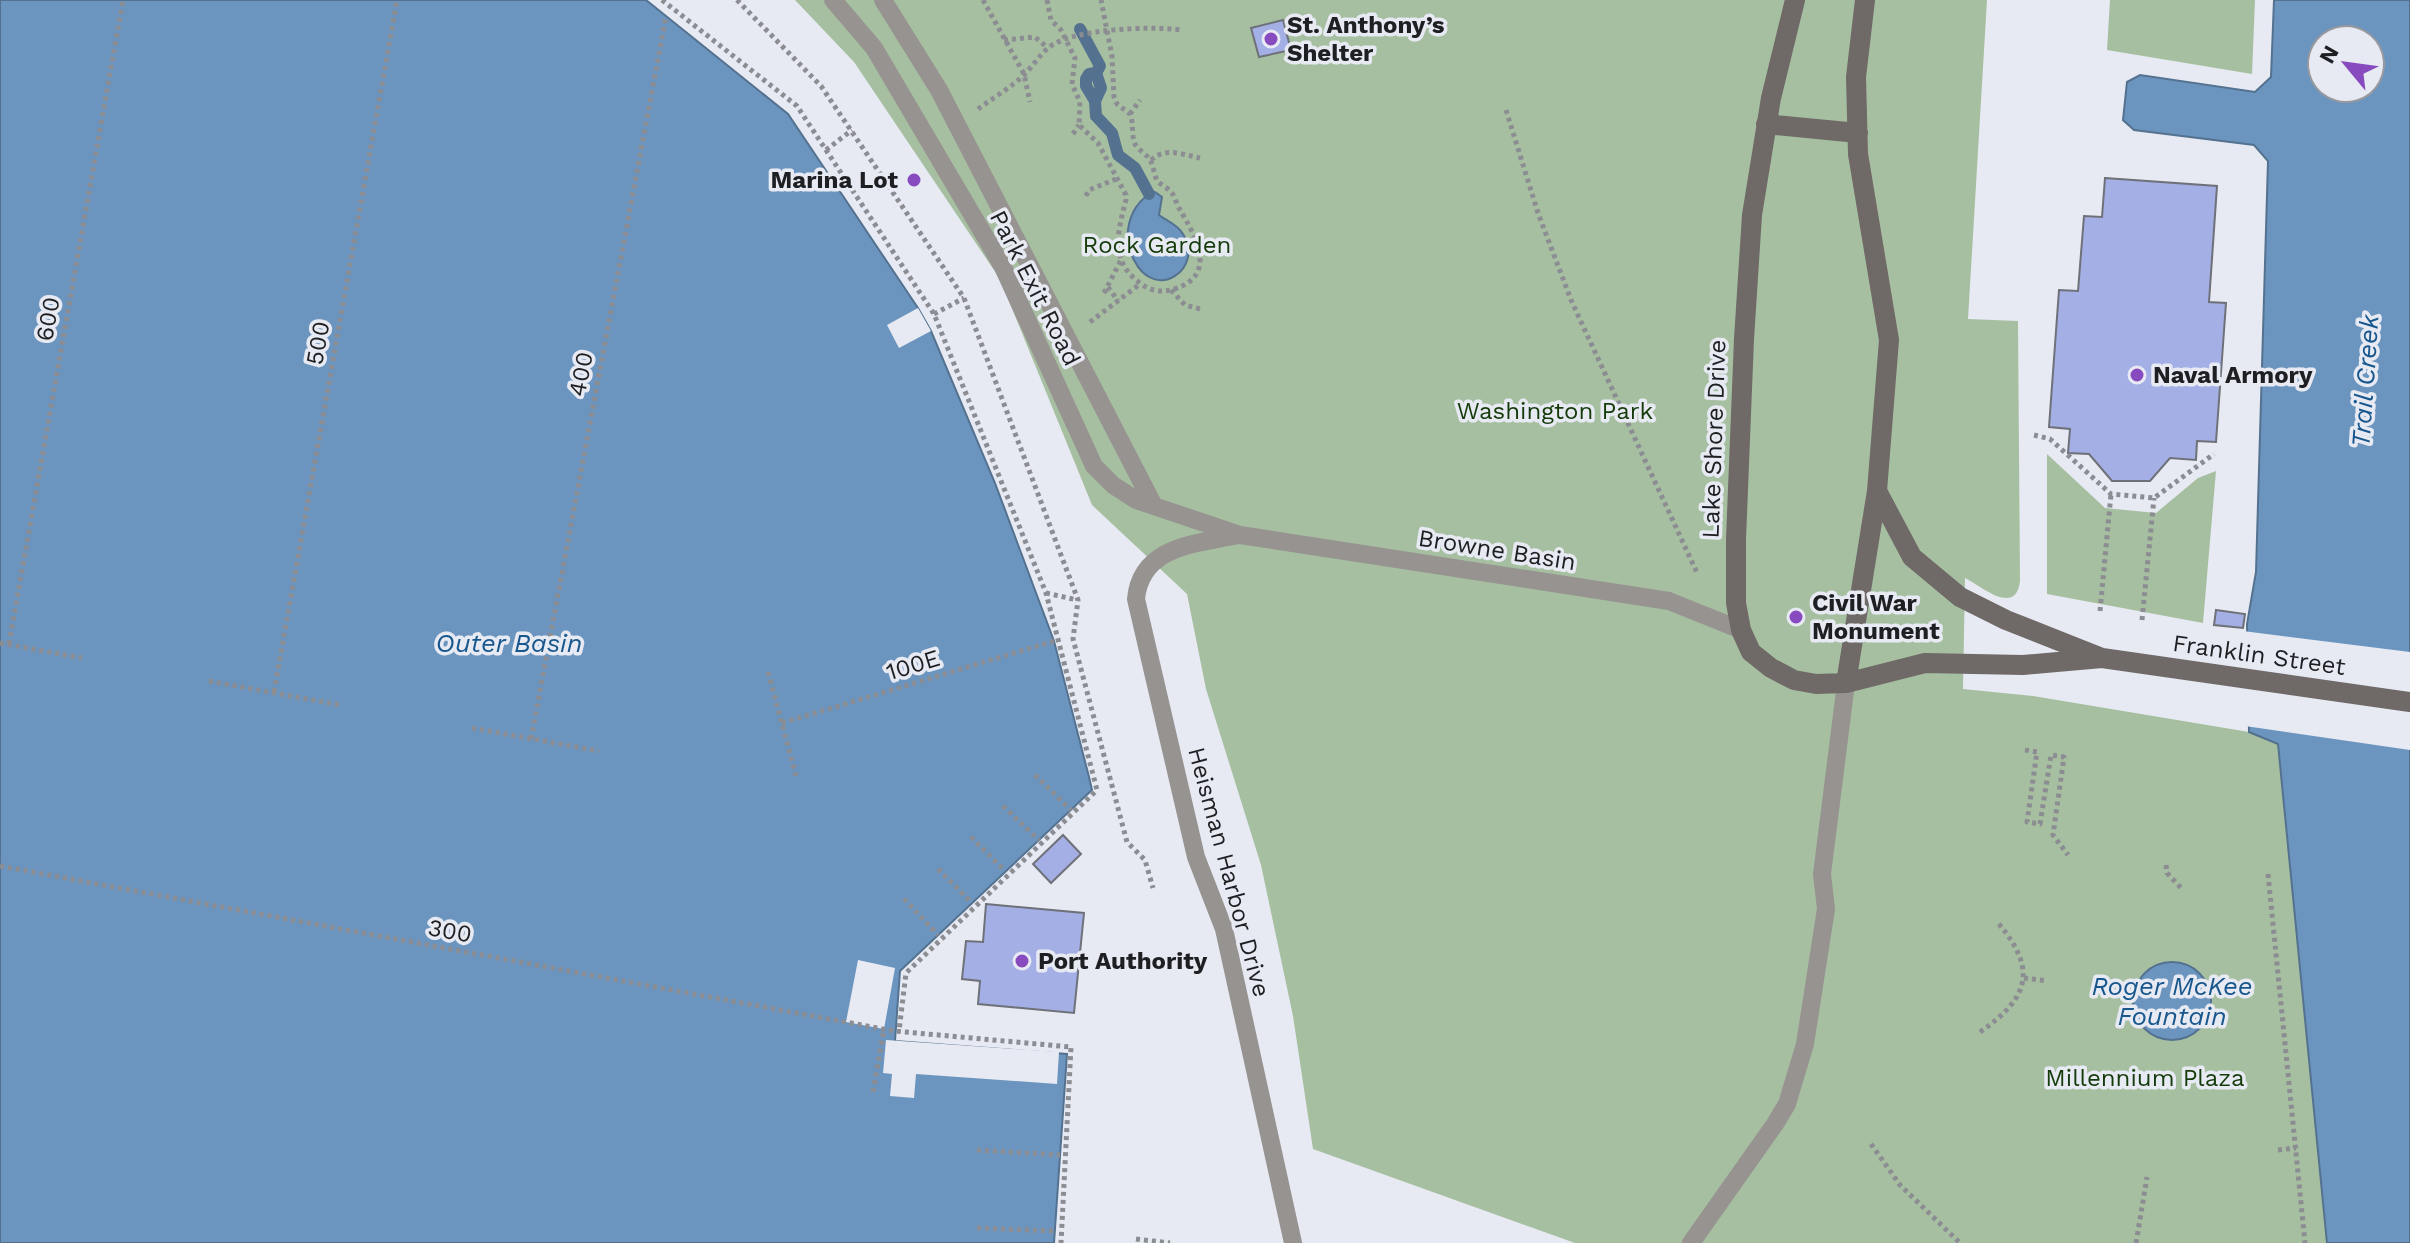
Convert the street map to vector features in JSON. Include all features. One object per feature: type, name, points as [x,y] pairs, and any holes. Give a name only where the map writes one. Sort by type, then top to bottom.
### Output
[{"type":"street","name":"Lake Shore Drive","points":[[1795,0],[1766,124],[1752,215],[1744,339],[1736,603],[1741,630],[1751,652],[1771,668],[1794,680],[1816,684],[1846,683]]},
{"type":"street","points":[[1846,683],[1877,491],[1889,340],[1858,154],[1856,77],[1865,0]]},
{"type":"street","points":[[1766,124],[1858,133]]},
{"type":"street","name":"Franklin Street","points":[[1877,491],[1912,557],[1960,597],[2006,620],[2102,658],[2410,702]]},
{"type":"street","name":"Franklin Street","points":[[1846,683],[1925,663],[2023,665],[2102,658]]},
{"type":"lane","name":"Park Exit Road","points":[[833,0],[874,48],[1003,267],[1094,466],[1136,500],[1240,535]]},
{"type":"lane","points":[[883,0],[939,90],[1154,506]]},
{"type":"lane","name":"Browne Basin","points":[[1240,535],[1669,601],[1741,630]]},
{"type":"lane","name":"Heisman Harbor Drive","points":[[1240,535],[1172,549],[1143,573],[1137,586],[1136,599],[1196,857],[1224,929],[1293,1243]]},
{"type":"lane","points":[[1691,1243],[1775,1124],[1796,1080],[1805,1044],[1826,909],[1822,874],[1846,683]]},
{"type":"path","name":"600","points":[[9,644],[123,0]]},
{"type":"path","name":"500","points":[[274,692],[397,0]]},
{"type":"path","points":[[662,0],[797,106],[934,314],[1046,593],[1097,790],[906,973],[897,1031]]},
{"type":"path","points":[[737,0],[821,86],[964,298],[1078,600],[1073,639],[1127,842],[1145,860],[1153,888]]},
{"type":"path","points":[[983,0],[1024,74],[1030,102]]},
{"type":"path","points":[[1047,0],[1051,20],[1075,58],[1072,84],[1080,102],[1079,125],[1073,134]]},
{"type":"path","points":[[1079,125],[1098,143],[1126,200],[1117,234],[1117,247],[1130,275],[1151,290],[1171,290],[1191,280],[1198,270],[1198,238],[1172,192],[1158,182],[1151,160],[1135,143],[1130,114],[1117,104],[1114,97],[1112,56],[1101,0]]},
{"type":"path","name":"400","points":[[531,739],[666,16]]},
{"type":"path","points":[[956,125],[1024,74],[1048,48],[1066,40],[1155,26],[1182,30]]},
{"type":"path","points":[[1004,40],[1035,37],[1048,48]]},
{"type":"path","points":[[1130,114],[1140,100]]},
{"type":"path","points":[[1506,110],[1538,213],[1571,300],[1698,575]]},
{"type":"path","points":[[826,150],[852,130]]},
{"type":"path","points":[[1151,160],[1159,153],[1168,151],[1200,158]]},
{"type":"path","points":[[1086,196],[1089,190],[1116,179]]},
{"type":"path","points":[[1118,301],[1106,290],[1121,260]]},
{"type":"path","points":[[1067,339],[1140,284]]},
{"type":"path","points":[[1171,290],[1185,305],[1200,309]]},
{"type":"path","points":[[934,314],[964,298]]},
{"type":"path","points":[[2034,435],[2050,439],[2111,494],[2154,498],[2214,454]]},
{"type":"path","points":[[2100,611],[2111,494]]},
{"type":"path","points":[[2142,620],[2154,498]]},
{"type":"path","points":[[1046,593],[1078,600]]},
{"type":"path","name":"100E","points":[[782,723],[1054,641]]},
{"type":"path","points":[[0,643],[82,658]]},
{"type":"path","points":[[768,672],[796,776]]},
{"type":"path","points":[[209,681],[340,705]]},
{"type":"path","points":[[472,728],[599,751]]},
{"type":"path","points":[[2025,750],[2037,752],[2027,822],[2040,824],[2051,755],[2064,757],[2053,835],[2068,855]]},
{"type":"path","points":[[1035,775],[1071,810]]},
{"type":"path","points":[[1003,806],[1039,840]]},
{"type":"path","points":[[971,837],[1005,871]]},
{"type":"path","points":[[2166,865],[2172,881],[2183,890]]},
{"type":"path","name":"300","points":[[0,866],[884,1029],[1071,1047],[1061,1243]]},
{"type":"path","points":[[938,869],[972,903]]},
{"type":"path","points":[[2268,874],[2305,1243]]},
{"type":"path","points":[[904,899],[938,935]]},
{"type":"path","points":[[1980,1032],[2016,1002],[2024,978],[2020,954],[1998,923]]},
{"type":"path","points":[[2024,978],[2047,981]]},
{"type":"path","points":[[873,1092],[884,1029]]},
{"type":"path","points":[[1871,1144],[1900,1185],[1960,1243]]},
{"type":"path","points":[[2278,1150],[2296,1148]]},
{"type":"path","points":[[977,1150],[1060,1155]]},
{"type":"path","points":[[2136,1243],[2147,1177]]},
{"type":"path","points":[[977,1228],[1055,1231]]},
{"type":"path","points":[[1136,1239],[1170,1243]]},
{"type":"green space","name":"Washington Park","points":[[795,0],[1987,0],[1968,319],[2018,321],[2020,581],[2017,592],[2005,598],[1965,578],[1963,689],[2033,696],[2249,732],[2278,744],[2327,1243],[1575,1243],[1313,1149],[1293,1016],[1261,865],[1206,689],[1187,594],[1092,505],[1000,279],[854,62]]},
{"type":"green space","points":[[2110,0],[2255,0],[2252,74],[2107,50]]},
{"type":"green space","points":[[2047,454],[2105,508],[2156,513],[2198,478],[2216,471],[2203,623],[2047,594]]},
{"type":"water","name":"Outer Basin","points":[[0,0],[646,0],[788,114],[931,331],[995,483],[1054,641],[1089,777],[1092,790],[900,971],[895,1041],[1067,1054],[1054,1243],[0,1243]]},
{"type":"water","name":"Trail Creek","points":[[2274,0],[2410,0],[2410,1243],[2327,1243],[2278,744],[2249,732],[2247,624],[2256,572],[2268,161],[2254,145],[2134,130],[2123,120],[2127,82],[2140,75],[2255,92],[2271,77]]},
{"type":"water","points":[[1155,192],[1162,197],[1159,215],[1181,231],[1188,246],[1188,258],[1183,268],[1165,280],[1143,273],[1132,257],[1127,234],[1133,212],[1144,198]]},
{"type":"water","name":"Roger McKee Fountain","points":[[2172,962],[2187,965],[2200,973],[2208,986],[2211,1001],[2208,1016],[2200,1029],[2187,1037],[2172,1040],[2157,1037],[2144,1029],[2136,1016],[2133,1001],[2136,986],[2144,973],[2157,965]]},
{"type":"pier","points":[[918,308],[931,331],[899,348],[887,325]]},
{"type":"pier","points":[[2243,631],[2410,652],[2410,750],[2245,726]]},
{"type":"pier","points":[[858,960],[895,968],[884,1029],[846,1022]]},
{"type":"pier","points":[[886,1040],[1059,1052],[1057,1084],[916,1074],[914,1098],[890,1096],[892,1074],[883,1073]]},
{"type":"building","name":"St. Anthony’s Shelter","points":[[1283,20],[1291,50],[1259,57],[1251,28]]},
{"type":"building","name":"Naval Armory","points":[[2105,178],[2217,186],[2209,302],[2226,303],[2216,442],[2197,441],[2196,460],[2170,458],[2150,481],[2112,481],[2089,454],[2068,453],[2070,429],[2049,427],[2059,290],[2078,291],[2084,216],[2102,217]]},
{"type":"building","points":[[2216,610],[2245,614],[2243,628],[2214,625]]},
{"type":"building","points":[[1063,835],[1081,854],[1051,883],[1033,864]]},
{"type":"building","name":"Port Authority","points":[[986,904],[1084,913],[1074,1013],[978,1004],[980,981],[962,979],[966,941],[983,942]]},
{"type":"waterway","points":[[1080,29],[1100,66],[1096,73],[1089,74],[1086,79],[1086,86],[1095,101],[1096,116],[1112,133],[1118,155],[1135,168],[1149,194]]},
{"type":"waterway","points":[[1095,101],[1101,88],[1096,73]]},
{"type":"place","name":"St. Anthony’s Shelter","points":[[1271,39]]},
{"type":"place","name":"Marina Lot","points":[[914,180]]},
{"type":"place","name":"Naval Armory","points":[[2137,375]]},
{"type":"place","name":"Civil War Monument","points":[[1796,617]]},
{"type":"place","name":"Port Authority","points":[[1022,961]]},
{"type":"park label","name":"Rock Garden","points":[[1157,245]]},
{"type":"park label","name":"Millennium Plaza","points":[[2145,1078]]}]
